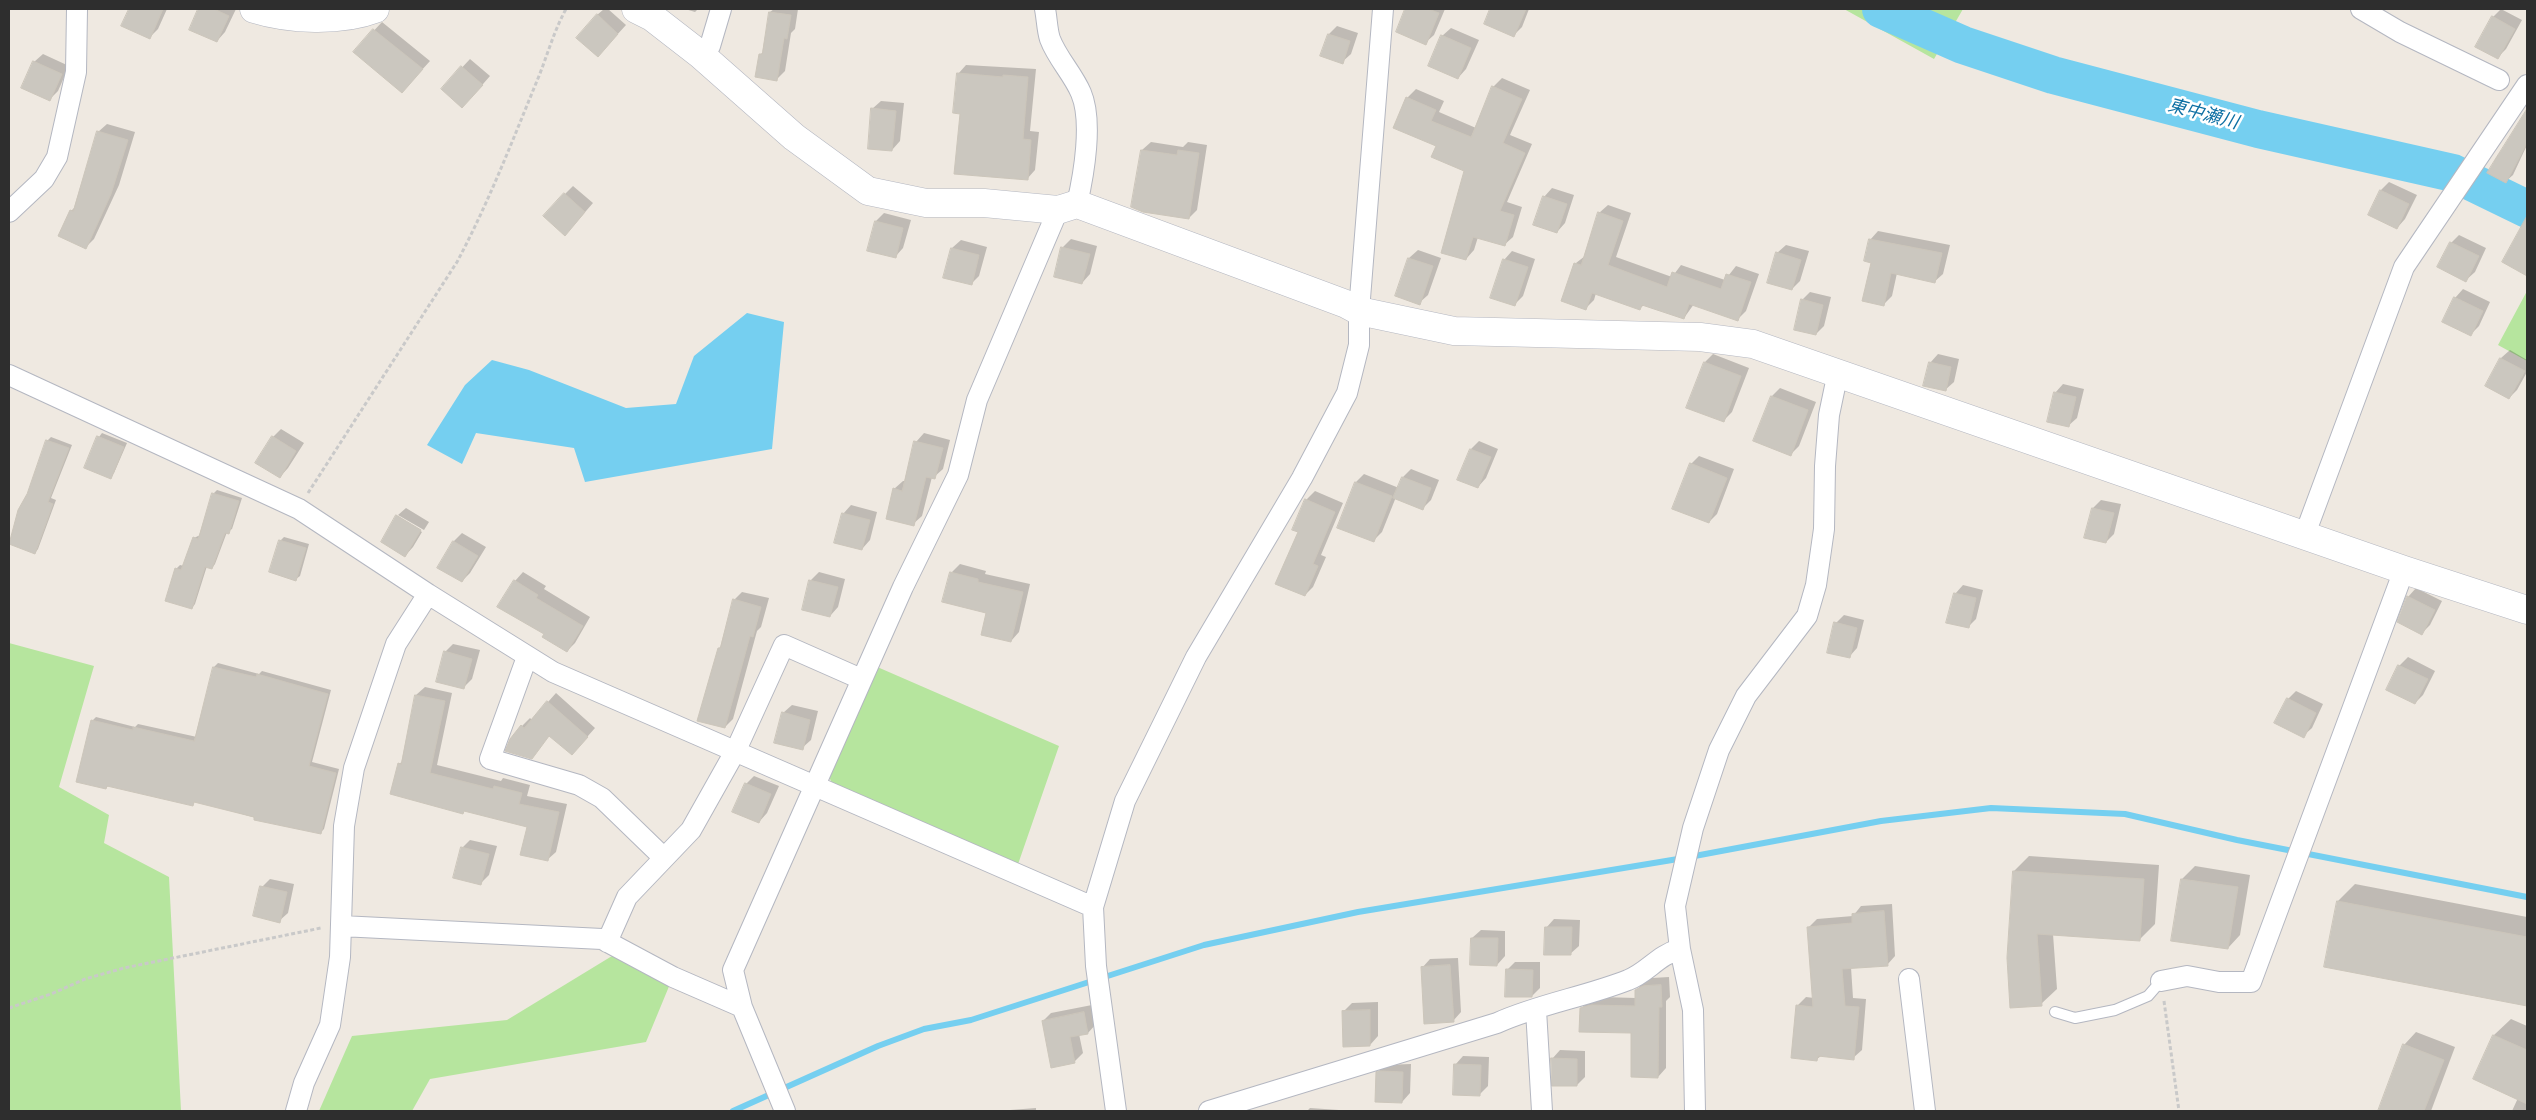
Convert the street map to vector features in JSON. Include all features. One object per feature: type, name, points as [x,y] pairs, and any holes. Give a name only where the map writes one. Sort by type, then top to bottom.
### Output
[{"type":"street","points":[[9,212],[44,179],[57,157],[76,72],[77,9]]},
{"type":"street","points":[[254,9],[317,18],[360,15],[375,9]]},
{"type":"street","points":[[636,9],[652,17],[701,56],[794,137],[868,191],[926,203],[984,203],[1068,207],[1346,304],[1359,312],[1454,331],[1700,337],[1753,344],[2305,534],[2404,570],[2527,610]]},
{"type":"street","points":[[701,56],[710,46],[721,9]]},
{"type":"street","points":[[785,1111],[742,1008],[733,970],[902,586],[958,475],[981,391],[1068,207],[1082,184],[1086,122],[1082,94],[1050,38],[1045,9]]},
{"type":"street","points":[[1116,1111],[1096,966],[1093,907],[1129,792],[1196,657],[1302,478],[1347,393],[1359,345],[1359,312],[1383,9]]},
{"type":"street","points":[[2361,9],[2400,32],[2499,80]]},
{"type":"street","points":[[2305,534],[2404,267],[2470,171],[2500,122],[2527,85]]},
{"type":"street","points":[[1695,1111],[1693,1010],[1680,949],[1675,906],[1682,872],[1719,750],[1746,696],[1807,616],[1816,585],[1824,529],[1825,466],[1829,415],[1838,372]]},
{"type":"street","points":[[9,375],[299,509],[428,594],[553,672],[736,750],[1093,907]]},
{"type":"street","points":[[2161,980],[2187,976],[2219,982],[2252,982],[2404,570]]},
{"type":"street","points":[[296,1111],[304,1083],[330,1025],[340,957],[344,826],[354,768],[396,644],[428,594]]},
{"type":"street","points":[[607,942],[627,897],[691,830],[736,750],[784,645],[861,679]]},
{"type":"street","points":[[527,657],[490,759],[579,785],[602,798],[664,858]]},
{"type":"street","points":[[341,926],[602,939],[673,977],[742,1008]]},
{"type":"street","points":[[1209,1111],[1497,1024],[1519,1014],[1630,979],[1666,953],[1680,949]]},
{"type":"street","points":[[1909,979],[1924,1111]]},
{"type":"street","points":[[1536,1010],[1542,1111]]},
{"type":"lane","points":[[2055,1012],[2075,1018],[2115,1010],[2148,996],[2161,980]]},
{"type":"path","points":[[299,509],[315,479],[457,262],[484,211],[545,60],[554,30],[566,9]]},
{"type":"path","points":[[9,1008],[51,994],[85,979],[124,968],[254,941],[341,926]]},
{"type":"path","points":[[2161,980],[2179,1111]]},
{"type":"green space","points":[[1844,9],[1963,9],[1934,59]]},
{"type":"green space","points":[[2527,291],[2527,361],[2498,345]]},
{"type":"green space","points":[[9,643],[94,666],[59,787],[109,815],[104,843],[169,877],[181,1111],[9,1111]]},
{"type":"green space","points":[[875,666],[1059,746],[1016,870],[833,786],[828,774]]},
{"type":"green space","points":[[612,956],[670,984],[646,1042],[430,1079],[412,1111],[319,1111],[352,1036],[507,1020]]},
{"type":"water","points":[[747,313],[784,322],[772,449],[585,482],[574,448],[476,433],[462,464],[427,445],[465,385],[492,360],[529,370],[626,408],[676,404],[694,356]]},
{"type":"building","points":[[129,9],[163,9],[150,39],[121,26]]},
{"type":"building","points":[[198,9],[214,9],[229,16],[217,42],[189,30]]},
{"type":"building","points":[[1405,9],[1428,9],[1439,13],[1426,45],[1396,32]]},
{"type":"building","points":[[1490,9],[1526,9],[1514,37],[1484,24]]},
{"type":"building","points":[[769,12],[791,15],[787,39],[784,38],[777,81],[755,77],[759,54],[762,54]]},
{"type":"building","points":[[597,14],[618,34],[598,57],[576,38]]},
{"type":"building","points":[[2492,16],[2515,29],[2498,59],[2475,47]]},
{"type":"building","points":[[373,29],[423,69],[402,93],[353,52]]},
{"type":"building","points":[[1328,34],[1350,41],[1343,64],[1320,56]]},
{"type":"building","points":[[1441,35],[1471,48],[1458,79],[1428,66]]},
{"type":"building","points":[[33,61],[62,74],[50,101],[21,88]]},
{"type":"building","points":[[461,66],[483,85],[462,108],[441,89]]},
{"type":"building","points":[[957,73],[1028,77],[1023,139],[1031,140],[1028,180],[954,174],[960,114],[953,113]]},
{"type":"building","points":[[1492,86],[1522,99],[1503,143],[1525,153],[1500,211],[1514,215],[1505,246],[1473,237],[1466,260],[1441,253],[1464,171],[1431,157],[1436,146],[1393,128],[1406,97],[1436,110],[1431,121],[1471,137]]},
{"type":"building","points":[[871,108],[896,111],[892,151],[868,149]]},
{"type":"building","points":[[2527,109],[2527,143],[2506,183],[2487,173]]},
{"type":"building","points":[[97,131],[128,140],[111,194],[86,249],[58,236],[70,210],[73,211]]},
{"type":"building","points":[[1141,150],[1177,155],[1178,150],[1199,153],[1189,219],[1143,212],[1131,207]]},
{"type":"building","points":[[2380,190],[2409,204],[2397,229],[2368,215]]},
{"type":"building","points":[[564,193],[585,212],[565,236],[543,216]]},
{"type":"building","points":[[1543,196],[1567,204],[1557,233],[1533,225]]},
{"type":"building","points":[[1598,212],[1623,221],[1608,265],[1667,287],[1672,272],[1721,289],[1726,274],[1751,282],[1738,321],[1689,304],[1684,319],[1642,305],[1640,310],[1592,293],[1586,310],[1561,301],[1574,263],[1581,265]]},
{"type":"building","points":[[2527,216],[2527,276],[2502,262]]},
{"type":"building","points":[[875,221],[903,228],[896,258],[867,251]]},
{"type":"building","points":[[1869,239],[1942,253],[1935,283],[1891,273],[1884,306],[1862,301],[1871,263],[1864,261]]},
{"type":"building","points":[[2450,242],[2479,256],[2466,282],[2437,267]]},
{"type":"building","points":[[1061,247],[1090,254],[1082,284],[1054,277]]},
{"type":"building","points":[[951,248],[979,255],[972,285],[943,278]]},
{"type":"building","points":[[1776,252],[1801,260],[1792,290],[1767,283]]},
{"type":"building","points":[[1408,258],[1433,266],[1420,305],[1395,296]]},
{"type":"building","points":[[1503,259],[1528,267],[1515,306],[1490,298]]},
{"type":"building","points":[[2454,297],[2483,311],[2471,336],[2442,322]]},
{"type":"building","points":[[1801,299],[1823,305],[1816,335],[1794,330]]},
{"type":"building","points":[[2500,358],[2525,371],[2509,399],[2485,386]]},
{"type":"building","points":[[1704,362],[1741,376],[1724,422],[1686,408]]},
{"type":"building","points":[[1929,362],[1951,367],[1946,391],[1923,386]]},
{"type":"building","points":[[2054,392],[2076,397],[2069,427],[2047,422]]},
{"type":"building","points":[[1771,396],[1808,410],[1791,456],[1753,441]]},
{"type":"building","points":[[97,436],[124,447],[111,479],[84,468]]},
{"type":"building","points":[[272,436],[296,451],[280,478],[255,463]]},
{"type":"building","points":[[46,440],[69,448],[48,502],[53,504],[35,554],[9,544],[18,510],[27,494]]},
{"type":"building","points":[[914,441],[943,448],[935,479],[926,477],[914,526],[886,519],[893,488],[902,491]]},
{"type":"building","points":[[1470,449],[1491,457],[1478,488],[1457,480]]},
{"type":"building","points":[[1690,463],[1727,478],[1709,523],[1672,509]]},
{"type":"building","points":[[1402,477],[1431,488],[1423,510],[1393,498]]},
{"type":"building","points":[[1355,482],[1392,496],[1374,542],[1337,528]]},
{"type":"building","points":[[212,493],[239,501],[229,534],[225,533],[212,569],[205,567],[192,609],[165,601],[175,568],[181,570],[193,537],[198,539]]},
{"type":"building","points":[[1305,499],[1335,512],[1313,564],[1318,566],[1305,596],[1275,584],[1298,532],[1292,530]]},
{"type":"building","points":[[2092,508],[2114,513],[2106,543],[2084,538]]},
{"type":"building","points":[[842,513],[870,520],[862,550],[834,543]]},
{"type":"building","points":[[396,515],[421,530],[405,557],[381,542]]},
{"type":"building","points":[[279,540],[306,548],[296,581],[269,572]]},
{"type":"building","points":[[453,541],[478,556],[462,582],[437,568]]},
{"type":"building","points":[[950,572],[978,579],[978,582],[1023,592],[1011,642],[981,635],[986,613],[942,602]]},
{"type":"building","points":[[514,580],[538,595],[536,598],[583,626],[567,652],[542,637],[544,634],[497,607]]},
{"type":"building","points":[[809,580],[838,587],[830,617],[802,610]]},
{"type":"building","points":[[1954,593],[1976,598],[1969,628],[1946,623]]},
{"type":"building","points":[[2407,596],[2435,610],[2422,635],[2397,622]]},
{"type":"building","points":[[733,599],[761,607],[753,637],[750,636],[725,728],[697,721]]},
{"type":"building","points":[[1834,622],[1857,628],[1850,658],[1827,653]]},
{"type":"building","points":[[444,651],[472,659],[464,689],[436,682]]},
{"type":"building","points":[[2398,665],[2428,679],[2415,704],[2386,690]]},
{"type":"building","points":[[213,667],[256,677],[257,674],[328,694],[309,766],[336,773],[321,834],[254,820],[254,817],[194,802],[193,806],[107,786],[106,789],[76,782],[91,720],[133,730],[133,727],[194,741]]},
{"type":"building","points":[[415,695],[445,701],[430,773],[493,789],[494,786],[522,793],[519,804],[559,812],[548,861],[520,855],[527,827],[464,811],[463,814],[390,794],[398,763],[401,764]]},
{"type":"building","points":[[2287,698],[2316,713],[2304,738],[2274,723]]},
{"type":"building","points":[[547,701],[588,737],[572,755],[549,736],[532,759],[505,751],[510,739],[521,725],[524,728]]},
{"type":"building","points":[[782,712],[810,720],[803,750],[774,743]]},
{"type":"building","points":[[745,783],[771,794],[759,823],[732,812]]},
{"type":"building","points":[[461,847],[489,854],[481,885],[453,878]]},
{"type":"building","points":[[2013,871],[2144,879],[2140,941],[2037,934],[2042,1006],[2010,1008],[2007,958]]},
{"type":"building","points":[[2181,879],[2238,887],[2228,949],[2171,941]]},
{"type":"building","points":[[260,886],[287,892],[280,923],[253,916]]},
{"type":"building","points":[[2337,901],[2527,937],[2527,1006],[2324,967]]},
{"type":"building","points":[[1884,911],[1888,966],[1842,969],[1845,1006],[1859,1007],[1854,1060],[1818,1056],[1817,1061],[1791,1058],[1796,1005],[1813,1007],[1807,927],[1852,923],[1852,914]]},
{"type":"building","points":[[1545,927],[1572,927],[1571,955],[1544,955]]},
{"type":"building","points":[[1471,938],[1498,938],[1497,966],[1470,965]]},
{"type":"building","points":[[1450,965],[1454,1022],[1424,1024],[1421,967]]},
{"type":"building","points":[[1506,969],[1533,970],[1532,997],[1505,997]]},
{"type":"building","points":[[1661,985],[1662,1007],[1659,1007],[1658,1078],[1631,1077],[1631,1033],[1579,1032],[1580,1008],[1591,1005],[1635,1006],[1635,990],[1643,986]]},
{"type":"building","points":[[1370,1010],[1370,1046],[1343,1047],[1342,1011]]},
{"type":"building","points":[[1084,1012],[1088,1034],[1070,1037],[1075,1063],[1051,1068],[1042,1021]]},
{"type":"building","points":[[2493,1035],[2527,1050],[2527,1104],[2473,1079]]},
{"type":"building","points":[[2403,1044],[2444,1060],[2424,1111],[2378,1111]]},
{"type":"building","points":[[1551,1058],[1577,1059],[1577,1086],[1552,1086]]},
{"type":"building","points":[[1454,1064],[1481,1065],[1480,1096],[1453,1095]]},
{"type":"building","points":[[1376,1072],[1403,1072],[1402,1103],[1375,1102]]},
{"type":"waterway","name":"東中瀬川","points":[[1881,9],[1963,45],[2053,75],[2258,129],[2453,173],[2527,209]]},
{"type":"waterway","points":[[733,1111],[878,1046],[924,1029],[971,1020],[1204,945],[1358,912],[1684,858],[1881,821],[1991,808],[2125,814],[2237,840],[2527,897]]}]
